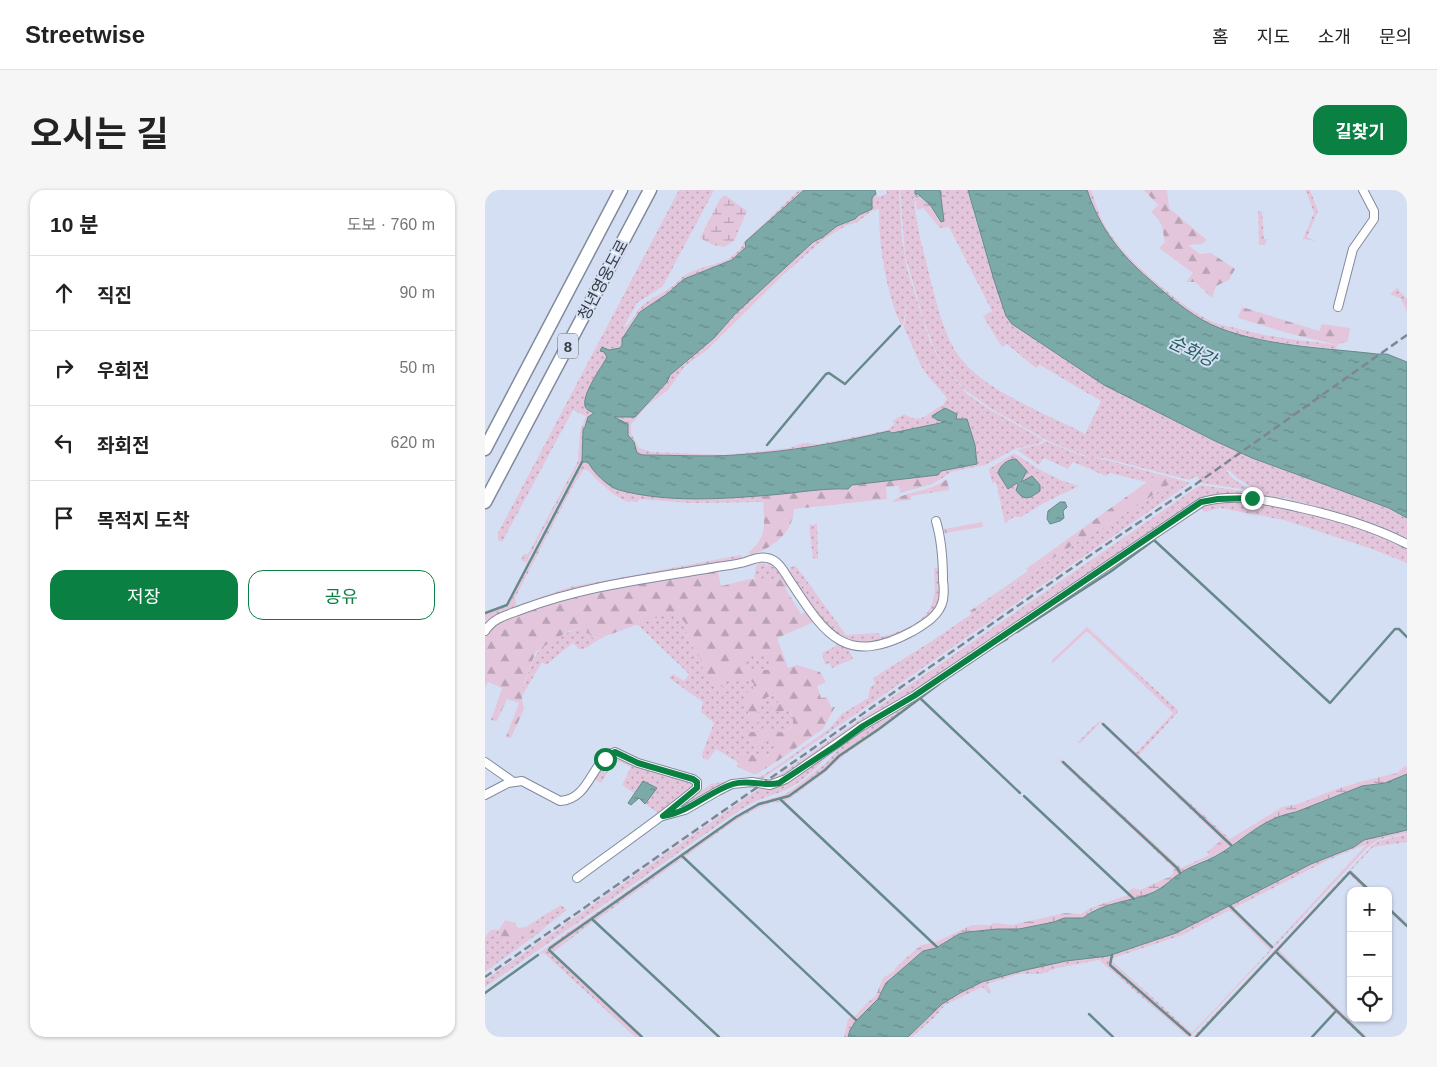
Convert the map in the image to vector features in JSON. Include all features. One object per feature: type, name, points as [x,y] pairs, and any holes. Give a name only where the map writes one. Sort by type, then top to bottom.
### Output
[{"type":"highway","name":"청년영웅도로","points":[[485,449],[621,190]]},
{"type":"highway","name":"청년영웅도로","points":[[485,502],[651,190]]},
{"type":"street","points":[[1338,307],[1353,249],[1374,218],[1374,211],[1363,190]]},
{"type":"street","points":[[663,816],[685,810],[732,784],[752,782],[770,785],[785,780],[863,726],[914,696],[1201,502],[1235,498],[1273,501],[1342,518],[1407,544]]},
{"type":"street","points":[[485,631],[498,618],[569,593],[765,557],[778,563],[814,617],[828,633],[841,641],[851,644],[878,646],[895,640],[931,619],[941,605],[944,593],[943,551],[936,521]]},
{"type":"street","points":[[485,795],[512,781],[522,781],[561,801],[568,800],[575,797],[581,791],[605,759],[615,752],[638,763],[693,779],[697,782],[697,788],[663,816],[577,878]]},
{"type":"street","points":[[485,762],[512,781]]},
{"type":"green space","points":[[679,190],[714,190],[663,286],[637,303],[623,328],[644,304],[671,287],[685,275],[727,260],[745,241],[799,190],[804,190],[745,242],[746,247],[732,260],[684,279],[667,294],[640,312],[622,339],[620,348],[609,350],[606,348],[600,351],[604,352],[607,357],[588,389],[594,413],[588,417],[583,430],[584,446],[588,460],[596,473],[617,490],[679,497],[713,498],[763,495],[763,502],[691,503],[640,499],[637,502],[629,502],[611,492],[584,469],[572,488],[515,598],[516,605],[570,587],[741,555],[742,557],[488,623],[485,619],[485,614],[508,606],[582,465],[582,462],[579,463],[526,563],[521,560],[524,554],[528,554],[578,461],[580,432],[586,416],[573,410],[502,542],[498,540],[498,533]]},
{"type":"green space","points":[[886,190],[899,190],[902,239],[907,269],[930,341],[937,355],[967,394],[989,409],[1044,440],[1037,444],[1015,449],[985,465],[951,472],[941,479],[941,471],[977,463],[975,445],[967,419],[956,419],[957,414],[945,408],[935,414],[946,421],[892,433],[889,431],[793,449],[754,454],[712,456],[643,455],[637,452],[629,434],[612,416],[635,417],[667,383],[670,375],[714,338],[734,315],[813,242],[837,226],[855,220],[859,215],[872,209],[872,196],[877,194],[878,197],[887,194]],"holes":[[[879,209],[884,267],[896,314],[903,326],[908,295],[904,327],[921,366],[947,398],[943,405],[925,417],[917,419],[904,414],[892,421],[895,424],[888,430],[819,444],[803,443],[790,448],[725,455],[651,452],[639,448],[631,433],[631,424],[648,405],[668,390],[685,366],[707,350],[782,276],[824,239],[847,225],[856,223],[872,211]]]},
{"type":"green space","points":[[900,190],[915,190],[914,198],[920,238],[937,303],[950,341],[960,358],[991,385],[1029,407],[1085,434],[1101,401],[1040,365],[1036,368],[1007,344],[1002,347],[983,316],[992,311],[949,227],[945,190],[968,190],[1000,297],[1012,324],[1104,385],[1213,440],[1252,458],[1389,508],[1407,518],[1407,541],[1346,516],[1285,498],[1266,496],[1237,478],[1229,470],[1226,470],[1232,478],[1250,490],[1201,483],[1197,476],[1189,480],[1104,458],[1088,457],[1050,442],[990,408],[964,389],[934,348],[924,321],[905,255]]},
{"type":"green space","points":[[940,190],[945,190],[949,227],[940,228],[923,208],[917,210],[914,192],[931,206],[942,222],[944,220]]},
{"type":"green space","points":[[1087,190],[1091,190],[1100,215],[1113,238],[1133,261],[1176,299],[1205,318],[1221,325],[1255,333],[1337,345],[1336,349],[1288,344],[1240,335],[1210,324],[1185,309],[1143,275],[1120,251],[1101,223]]},
{"type":"green space","points":[[1144,190],[1167,190],[1169,208],[1207,240],[1202,244],[1188,245],[1200,254],[1211,253],[1235,269],[1229,280],[1216,286],[1212,298],[1195,282],[1186,282],[1193,273],[1159,248],[1165,242],[1162,228],[1158,219],[1151,212],[1158,205]]},
{"type":"green space","points":[[1306,190],[1310,190],[1318,211],[1307,237],[1316,241],[1303,239],[1314,213]]},
{"type":"green space","points":[[725,195],[747,211],[734,241],[724,247],[713,245],[700,238],[720,199]]},
{"type":"green space","points":[[1258,211],[1262,211],[1264,239],[1267,239],[1265,245],[1259,245]]},
{"type":"green space","points":[[1397,288],[1407,299],[1407,312],[1401,299],[1390,294]]},
{"type":"green space","points":[[1242,307],[1319,331],[1322,324],[1350,328],[1348,341],[1337,345],[1238,318]]},
{"type":"green space","points":[[1045,441],[1083,456],[1103,459],[1158,474],[1147,482],[1110,473],[1106,476],[1073,462],[1068,469],[1044,458],[1039,465],[1017,450],[1041,444]]},
{"type":"green space","points":[[1013,454],[1054,477],[1079,486],[1044,503],[1021,517],[1014,517],[1005,523],[996,482],[992,483],[989,469]],"holes":[[[998,471],[1021,481],[1029,477],[1040,491],[1031,497],[1018,487],[1017,483],[1008,488]]]},
{"type":"green space","points":[[941,471],[941,479],[932,484],[900,493],[899,486],[886,487],[887,499],[794,509],[790,525],[780,539],[766,549],[750,555],[749,552],[756,546],[763,533],[763,495],[848,489],[851,485],[938,475]]},
{"type":"green space","points":[[1158,474],[1177,479],[1103,528],[1093,531],[971,614],[970,611],[1028,571],[1026,569]]},
{"type":"green space","points":[[947,479],[949,490],[911,496],[911,500],[891,502],[904,495],[934,486]]},
{"type":"green space","points":[[1177,479],[1190,483],[762,779],[755,778],[765,774],[787,759],[830,728],[842,714],[868,698],[870,688],[875,683],[873,678],[932,641],[1093,531],[1103,528]]},
{"type":"green space","points":[[1200,485],[1249,492],[1257,497],[1215,496],[782,780],[769,782]]},
{"type":"green space","points":[[1250,500],[1340,520],[1407,546],[1407,563],[1372,549],[1284,520],[1220,508],[1205,512],[1201,509],[1015,634],[1017,630],[1204,504]]},
{"type":"green space","points":[[982,522],[983,527],[945,533],[944,529]]},
{"type":"green space","points":[[817,524],[818,558],[813,559],[809,525]]},
{"type":"green space","points":[[761,563],[761,566],[762,563],[766,564],[766,567],[768,564],[777,569],[783,578],[769,581],[754,578],[756,566]]},
{"type":"green space","points":[[796,566],[846,635],[879,633],[881,637],[905,629],[920,620],[926,615],[933,600],[935,588],[934,568],[941,568],[941,594],[931,613],[921,623],[908,631],[879,641],[864,643],[850,641],[831,631],[812,608],[790,575],[790,567]]},
{"type":"green space","points":[[718,571],[721,586],[744,580],[756,579],[769,582],[783,578],[788,585],[785,588],[801,614],[807,611],[814,622],[777,638],[788,668],[797,665],[820,672],[826,682],[817,686],[821,698],[827,697],[831,707],[835,707],[823,729],[757,774],[736,766],[744,753],[768,756],[774,750],[774,742],[767,741],[758,744],[745,737],[745,732],[760,732],[767,726],[773,730],[784,732],[792,726],[792,716],[788,710],[777,712],[772,710],[772,706],[782,700],[781,696],[773,695],[755,706],[761,720],[753,724],[751,723],[744,696],[747,692],[753,690],[754,684],[750,680],[730,682],[726,677],[719,680],[728,697],[721,696],[702,667],[701,660],[688,640],[686,624],[674,615],[664,615],[603,637],[593,638],[586,630],[581,628],[569,631],[536,652],[521,693],[524,709],[511,738],[506,737],[519,703],[507,699],[497,721],[491,720],[502,688],[488,682],[485,688],[485,636],[501,620],[585,592]],"holes":[[[752,653],[761,655],[764,653],[771,661],[770,670],[753,670],[746,667],[747,656]]]},
{"type":"green space","points":[[664,615],[674,615],[686,624],[688,640],[721,696],[725,691],[719,680],[726,677],[735,680],[750,680],[754,684],[748,715],[761,720],[755,706],[770,696],[781,696],[782,700],[772,706],[782,711],[788,710],[794,723],[789,729],[784,732],[775,732],[770,728],[760,732],[745,732],[752,741],[771,740],[774,742],[774,748],[769,755],[744,753],[739,763],[716,749],[708,760],[703,758],[702,754],[714,723],[701,712],[703,702],[669,678],[673,674],[684,681],[689,674],[637,624]]},
{"type":"green space","points":[[1087,627],[1178,710],[1139,755],[1144,761],[1142,763],[1100,723],[1080,743],[1078,742],[1101,721],[1136,753],[1173,713],[1087,631],[1052,664],[1052,660]]},
{"type":"green space","points":[[582,628],[593,638],[603,637],[584,649],[579,649],[573,643],[546,665],[542,662],[521,698],[530,668],[539,651],[553,639]]},
{"type":"green space","points":[[1007,637],[1016,645],[1007,638],[922,694],[885,724],[839,755],[825,769],[789,796],[757,804],[734,818],[626,895],[683,858],[595,921],[593,919],[622,898],[548,948],[548,951],[641,1037],[635,1037],[544,953],[539,954],[485,992],[574,928],[739,814],[757,803],[786,794],[827,762],[845,741]]},
{"type":"green space","points":[[837,644],[847,646],[853,659],[832,668],[829,663],[825,665],[822,653]]},
{"type":"green space","points":[[752,653],[761,655],[764,653],[772,661],[770,670],[753,670],[746,667],[746,656]]},
{"type":"green space","points":[[920,699],[844,755],[823,774],[783,802],[781,799],[790,797],[825,771],[838,757]]},
{"type":"green space","points":[[830,752],[815,769],[795,785],[756,801],[740,810],[485,987],[485,980],[763,786],[781,784],[789,780],[807,770]]},
{"type":"green space","points":[[616,755],[686,779],[692,783],[693,788],[661,815],[645,804],[656,788],[643,781],[634,793],[622,785],[631,767],[615,760],[601,783],[595,779],[608,758]]},
{"type":"green space","points":[[1062,759],[1181,868],[1209,855],[1207,852],[1220,841],[1220,838],[1142,763],[1144,761],[1230,839],[1282,807],[1298,804],[1363,781],[1397,773],[1405,766],[1407,766],[1407,774],[1385,783],[1375,783],[1332,797],[1296,812],[1285,814],[1253,830],[1217,855],[1193,865],[1164,887],[1135,899],[1128,891],[1134,888],[1140,890],[1169,877],[1173,874],[1174,868],[1059,761]]},
{"type":"green space","points":[[741,779],[739,781],[672,812],[711,784]]},
{"type":"green space","points":[[780,799],[782,803],[773,803],[747,814],[684,858],[682,856],[741,814],[767,802]]},
{"type":"green space","points":[[1407,830],[1407,833],[1378,840],[1368,847],[1190,1037],[1099,960],[1057,968],[1042,974],[1019,974],[990,983],[987,985],[991,991],[990,994],[982,987],[945,1005],[935,1017],[912,1037],[908,1037],[942,1004],[982,982],[1066,961],[1108,956],[1176,933],[1311,864],[1354,847],[1364,840]],"holes":[[[1366,845],[1271,948],[1230,908],[1230,906],[1234,908],[1330,859]],[[1228,911],[1232,912],[1270,950],[1192,1033],[1112,961],[1111,964],[1189,1035],[1110,965],[1111,956],[1113,958],[1182,935]]]},
{"type":"green space","points":[[1407,834],[1407,842],[1373,847],[1351,870],[1368,887],[1363,887],[1349,874],[1279,950],[1347,1017],[1347,1022],[1352,1022],[1367,1037],[1362,1037],[1336,1013],[1312,1037],[1337,1011],[1277,951],[1318,906],[1193,1037],[1372,846],[1379,841]]},
{"type":"green space","points":[[1128,895],[1132,899],[1093,910],[1083,918],[1064,918],[1054,922],[1019,929],[969,932],[959,934],[938,947],[933,943],[972,925],[990,925],[993,923],[1012,925],[1065,913],[1081,914],[1090,908]]},
{"type":"green space","points":[[561,905],[567,910],[549,924],[532,923]]},
{"type":"green space","points":[[1392,910],[1407,923],[1407,928],[1392,914]]},
{"type":"green space","points":[[592,919],[594,921],[552,953],[549,950]]},
{"type":"green space","points":[[505,920],[515,923],[518,928],[526,927],[532,923],[549,924],[540,932],[522,934],[517,939],[504,942],[499,930]]},
{"type":"green space","points":[[491,930],[499,930],[504,942],[522,934],[540,932],[485,972],[485,937]]},
{"type":"green space","points":[[932,943],[936,948],[923,951],[902,970],[891,977],[878,999],[857,1020],[853,1016],[876,995],[883,978],[894,971],[898,965],[921,945]]},
{"type":"green space","points":[[1276,952],[1336,1011],[1311,1037],[1334,1011]]},
{"type":"green space","points":[[852,1017],[856,1021],[848,1037],[844,1037],[848,1019]]},
{"type":"water","points":[[804,190],[875,190],[876,194],[872,197],[872,209],[855,219],[837,226],[813,242],[734,315],[714,338],[670,375],[667,382],[635,417],[614,417],[628,424],[628,435],[634,442],[637,453],[643,455],[724,456],[774,452],[813,446],[945,422],[937,420],[932,416],[945,408],[957,414],[956,419],[967,419],[975,445],[977,464],[941,471],[938,475],[852,485],[848,489],[733,498],[656,497],[619,490],[610,486],[588,462],[582,462],[583,430],[588,417],[594,413],[585,406],[586,395],[607,357],[604,352],[600,351],[602,347],[609,350],[620,348],[622,339],[640,312],[667,294],[684,279],[732,260],[746,247],[745,242]]},
{"type":"water","points":[[915,190],[940,190],[944,221],[941,222],[931,206],[918,194],[915,194]]},
{"type":"water","name":"순화강","points":[[968,190],[1087,190],[1104,228],[1128,259],[1170,297],[1210,324],[1270,342],[1387,354],[1407,362],[1407,518],[1389,508],[1252,458],[1213,440],[1104,385],[1012,324],[1006,316],[994,280]]},
{"type":"water","points":[[1016,459],[1027,471],[1021,482],[1032,476],[1040,485],[1040,491],[1031,497],[1021,496],[1016,490],[1017,483],[1008,489],[998,473],[1005,463]]},
{"type":"water","points":[[1060,502],[1065,502],[1067,507],[1063,511],[1064,518],[1050,524],[1047,519],[1048,511]]},
{"type":"water","points":[[1407,774],[1407,830],[1364,840],[1354,847],[1311,864],[1176,933],[1108,956],[1066,961],[982,982],[942,1004],[908,1037],[848,1037],[856,1021],[878,999],[886,983],[923,951],[936,948],[959,934],[997,929],[1019,929],[1054,922],[1064,918],[1083,918],[1108,905],[1158,890],[1190,867],[1216,856],[1273,819],[1362,786],[1385,783]]},
{"type":"water","points":[[643,781],[657,788],[645,804],[639,798],[631,805],[628,803]]},
{"type":"waterway","points":[[767,445],[826,374],[829,373],[845,384],[900,326]]},
{"type":"waterway","points":[[485,613],[507,605],[582,462]]},
{"type":"waterway","points":[[1017,632],[1110,572],[1154,540],[1330,703],[1395,629],[1399,629],[1407,637]]},
{"type":"waterway","points":[[991,648],[1007,639]]},
{"type":"waterway","points":[[642,1037],[549,950],[550,948],[736,817],[759,804],[789,796],[825,770],[839,756],[939,684]]},
{"type":"waterway","points":[[920,698],[1020,793]]},
{"type":"waterway","points":[[1103,724],[1231,845]]},
{"type":"waterway","points":[[1063,762],[1177,868],[1180,873]]},
{"type":"waterway","points":[[1024,796],[1134,899]]},
{"type":"waterway","points":[[780,799],[937,947]]},
{"type":"waterway","points":[[682,856],[856,1020]]},
{"type":"waterway","points":[[1196,1037],[1350,872],[1366,887]]},
{"type":"waterway","points":[[1230,906],[1272,947]]},
{"type":"waterway","points":[[1392,912],[1407,926]]},
{"type":"waterway","points":[[592,919],[719,1037]]},
{"type":"waterway","points":[[1276,952],[1364,1037]]},
{"type":"waterway","points":[[485,993],[538,955]]},
{"type":"waterway","points":[[1112,955],[1110,965],[1190,1035]]},
{"type":"waterway","points":[[1312,1037],[1336,1011]]},
{"type":"waterway","points":[[1089,1014],[1113,1037]]},
{"type":"railway","points":[[485,977],[1095,552],[1196,484],[1407,335]]},
{"type":"route","points":[[605,759],[615,752],[638,763],[693,779],[697,782],[697,788],[663,816],[685,810],[732,784],[741,782],[770,785],[779,783],[863,726],[914,696],[1201,502],[1218,499],[1252,498]]}]
